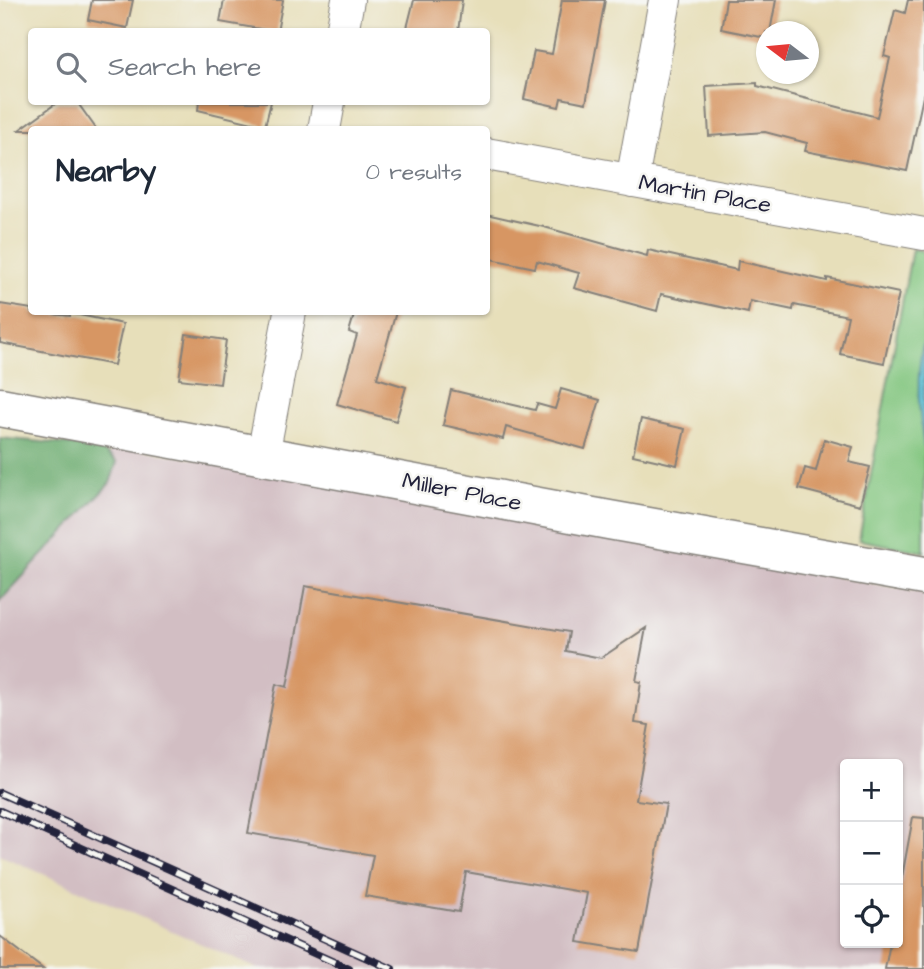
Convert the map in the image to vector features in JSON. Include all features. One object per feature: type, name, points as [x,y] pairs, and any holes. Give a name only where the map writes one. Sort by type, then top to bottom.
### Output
[{"type":"street","points":[[343,28],[348,0]]},
{"type":"street","points":[[632,181],[665,0]]},
{"type":"street","name":"Martin Place","points":[[490,155],[924,234]]},
{"type":"street","points":[[263,455],[289,315]]},
{"type":"street","name":"Miller Place","points":[[0,407],[924,576]]},
{"type":"shaded area","points":[[116,445],[924,593],[924,969],[258,969],[0,855],[0,590]]},
{"type":"green space","points":[[912,249],[924,251],[924,552],[859,540]]},
{"type":"green space","points":[[0,438],[98,447],[117,462],[110,483],[0,601]]},
{"type":"water","points":[[924,341],[924,447],[919,381]]},
{"type":"building","points":[[92,0],[133,0],[127,28],[88,20]]},
{"type":"building","points":[[224,0],[283,0],[278,28],[254,28],[220,22]]},
{"type":"building","points":[[414,0],[462,0],[458,28],[407,28]]},
{"type":"building","points":[[562,0],[605,0],[586,103],[561,98],[559,107],[524,99],[534,51],[552,54]]},
{"type":"building","points":[[726,0],[776,0],[772,21],[756,21],[756,36],[721,29]]},
{"type":"building","points":[[908,0],[924,0],[924,92],[907,171],[805,151],[807,143],[765,132],[709,136],[706,86],[756,83],[757,86],[877,117],[890,58],[884,56],[895,10],[905,13]]},
{"type":"building","points":[[54,105],[79,105],[94,126],[28,126],[28,130],[19,130]]},
{"type":"building","points":[[199,105],[270,105],[265,126],[198,110]]},
{"type":"building","points":[[490,215],[647,256],[648,250],[737,270],[738,261],[827,281],[827,278],[899,293],[884,363],[840,354],[848,316],[794,305],[793,310],[750,301],[748,313],[661,294],[657,311],[574,288],[579,273],[537,261],[535,268],[490,259]]},
{"type":"building","points":[[0,304],[28,308],[28,315],[80,315],[123,324],[114,365],[0,343]]},
{"type":"building","points":[[354,315],[395,315],[377,378],[406,387],[396,421],[337,404],[357,335],[349,332]]},
{"type":"building","points":[[186,334],[226,340],[220,384],[179,379]]},
{"type":"building","points":[[561,389],[600,400],[585,449],[506,427],[503,439],[443,425],[451,390],[535,410],[537,404],[555,409]]},
{"type":"building","points":[[641,419],[685,429],[677,465],[633,455]]},
{"type":"building","points":[[824,439],[853,447],[849,462],[870,467],[860,505],[799,489],[805,468],[816,471]]},
{"type":"building","points":[[305,586],[569,632],[566,651],[601,658],[646,628],[636,681],[641,682],[635,723],[649,725],[636,800],[666,804],[639,952],[578,942],[587,893],[466,872],[459,912],[365,896],[373,855],[248,833],[276,684],[287,687]]},
{"type":"building","points":[[913,817],[924,818],[924,969],[885,969],[889,948],[903,948],[903,872]]},
{"type":"building","points":[[0,936],[43,969],[0,969]]},
{"type":"railway","points":[[0,793],[392,969]]},
{"type":"railway","points":[[0,811],[349,969]]}]
